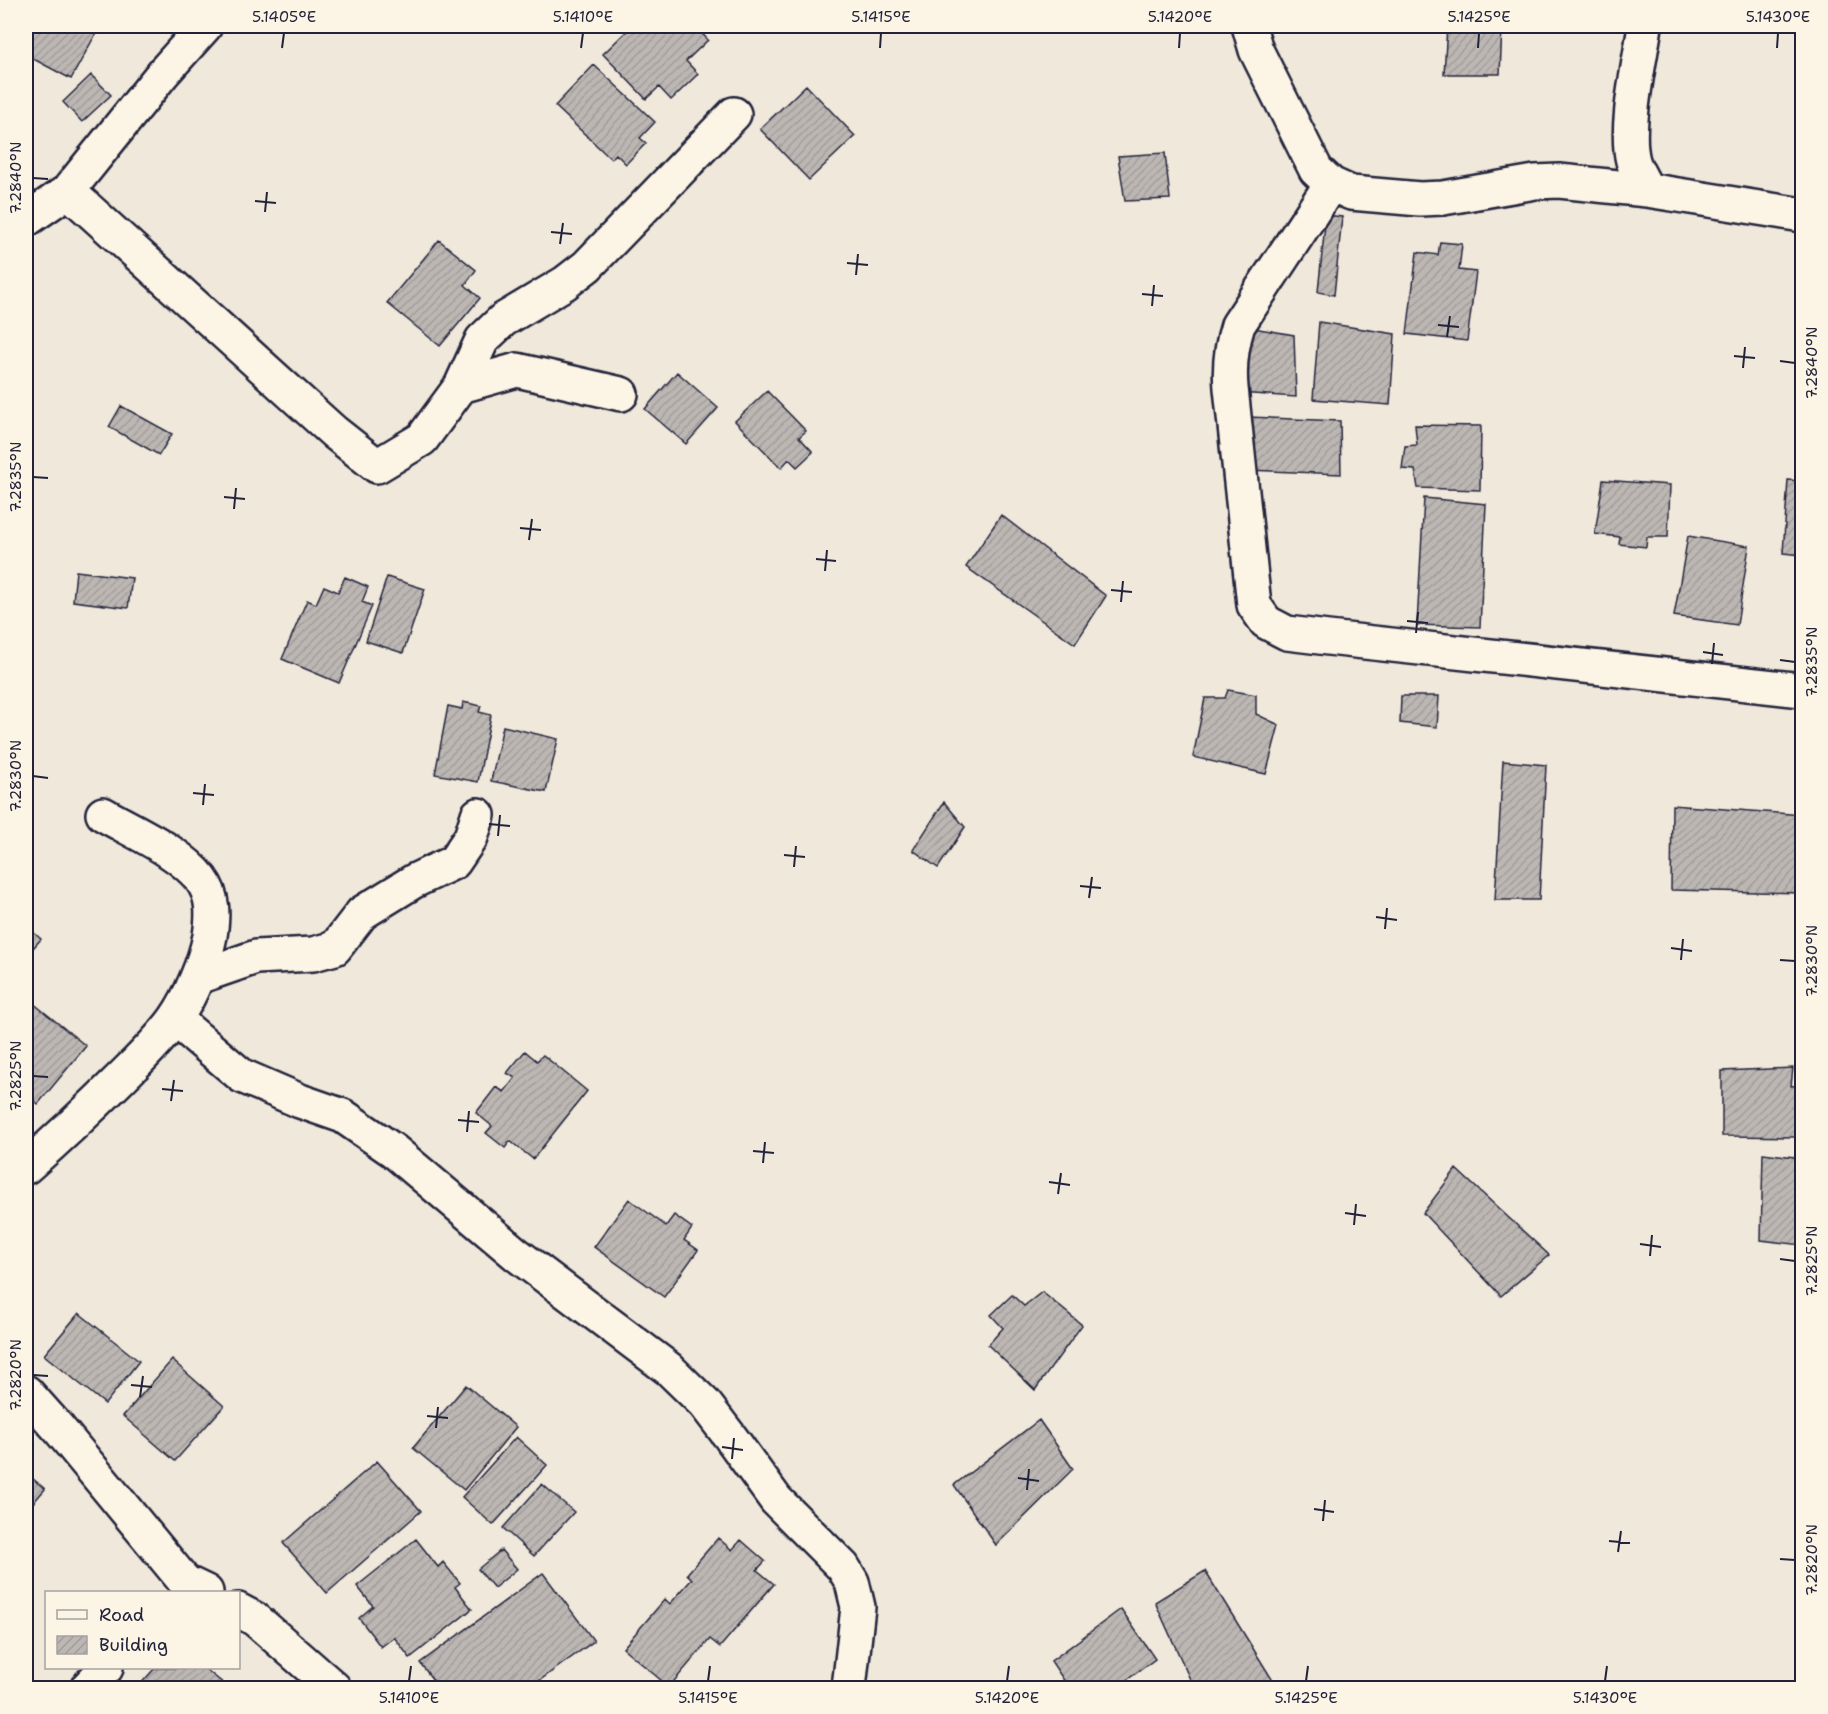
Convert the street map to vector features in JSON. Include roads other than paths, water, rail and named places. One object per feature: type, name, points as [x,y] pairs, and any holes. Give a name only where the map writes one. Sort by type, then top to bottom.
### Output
[{"type":"street","points":[[26,220],[68,191],[163,73],[205,26]]},
{"type":"street","points":[[1249,26],[1256,50],[1316,171],[1331,184],[1351,193],[1420,199],[1443,198],[1551,181],[1647,190],[1803,215]]},
{"type":"street","points":[[1645,26],[1632,111],[1631,148],[1634,162],[1647,190]]},
{"type":"street","points":[[68,191],[334,432],[377,466],[422,439],[461,386],[482,340],[503,320],[565,283],[587,266],[734,114]]},
{"type":"street","points":[[1331,184],[1238,325],[1232,344],[1229,366],[1254,605],[1266,622],[1287,633],[1803,690]]},
{"type":"street","points":[[461,386],[517,370],[621,394]]},
{"type":"street","points":[[26,1167],[95,1104],[141,1058],[175,1019],[198,977],[208,948],[212,922],[211,897],[202,880],[182,860],[103,814]]},
{"type":"street","points":[[198,977],[256,957],[313,954],[334,948],[362,913],[414,882],[454,862],[471,837],[478,815]]},
{"type":"street","points":[[175,1019],[242,1076],[300,1101],[343,1116],[394,1151],[516,1254],[669,1369],[705,1404],[776,1500],[843,1567],[852,1582],[858,1607],[849,1689]]},
{"type":"street","points":[[26,1392],[59,1429],[189,1589]]},
{"type":"street","points":[[240,1611],[255,1618],[334,1689]]},
{"type":"street","points":[[87,1689],[105,1669]]}]
